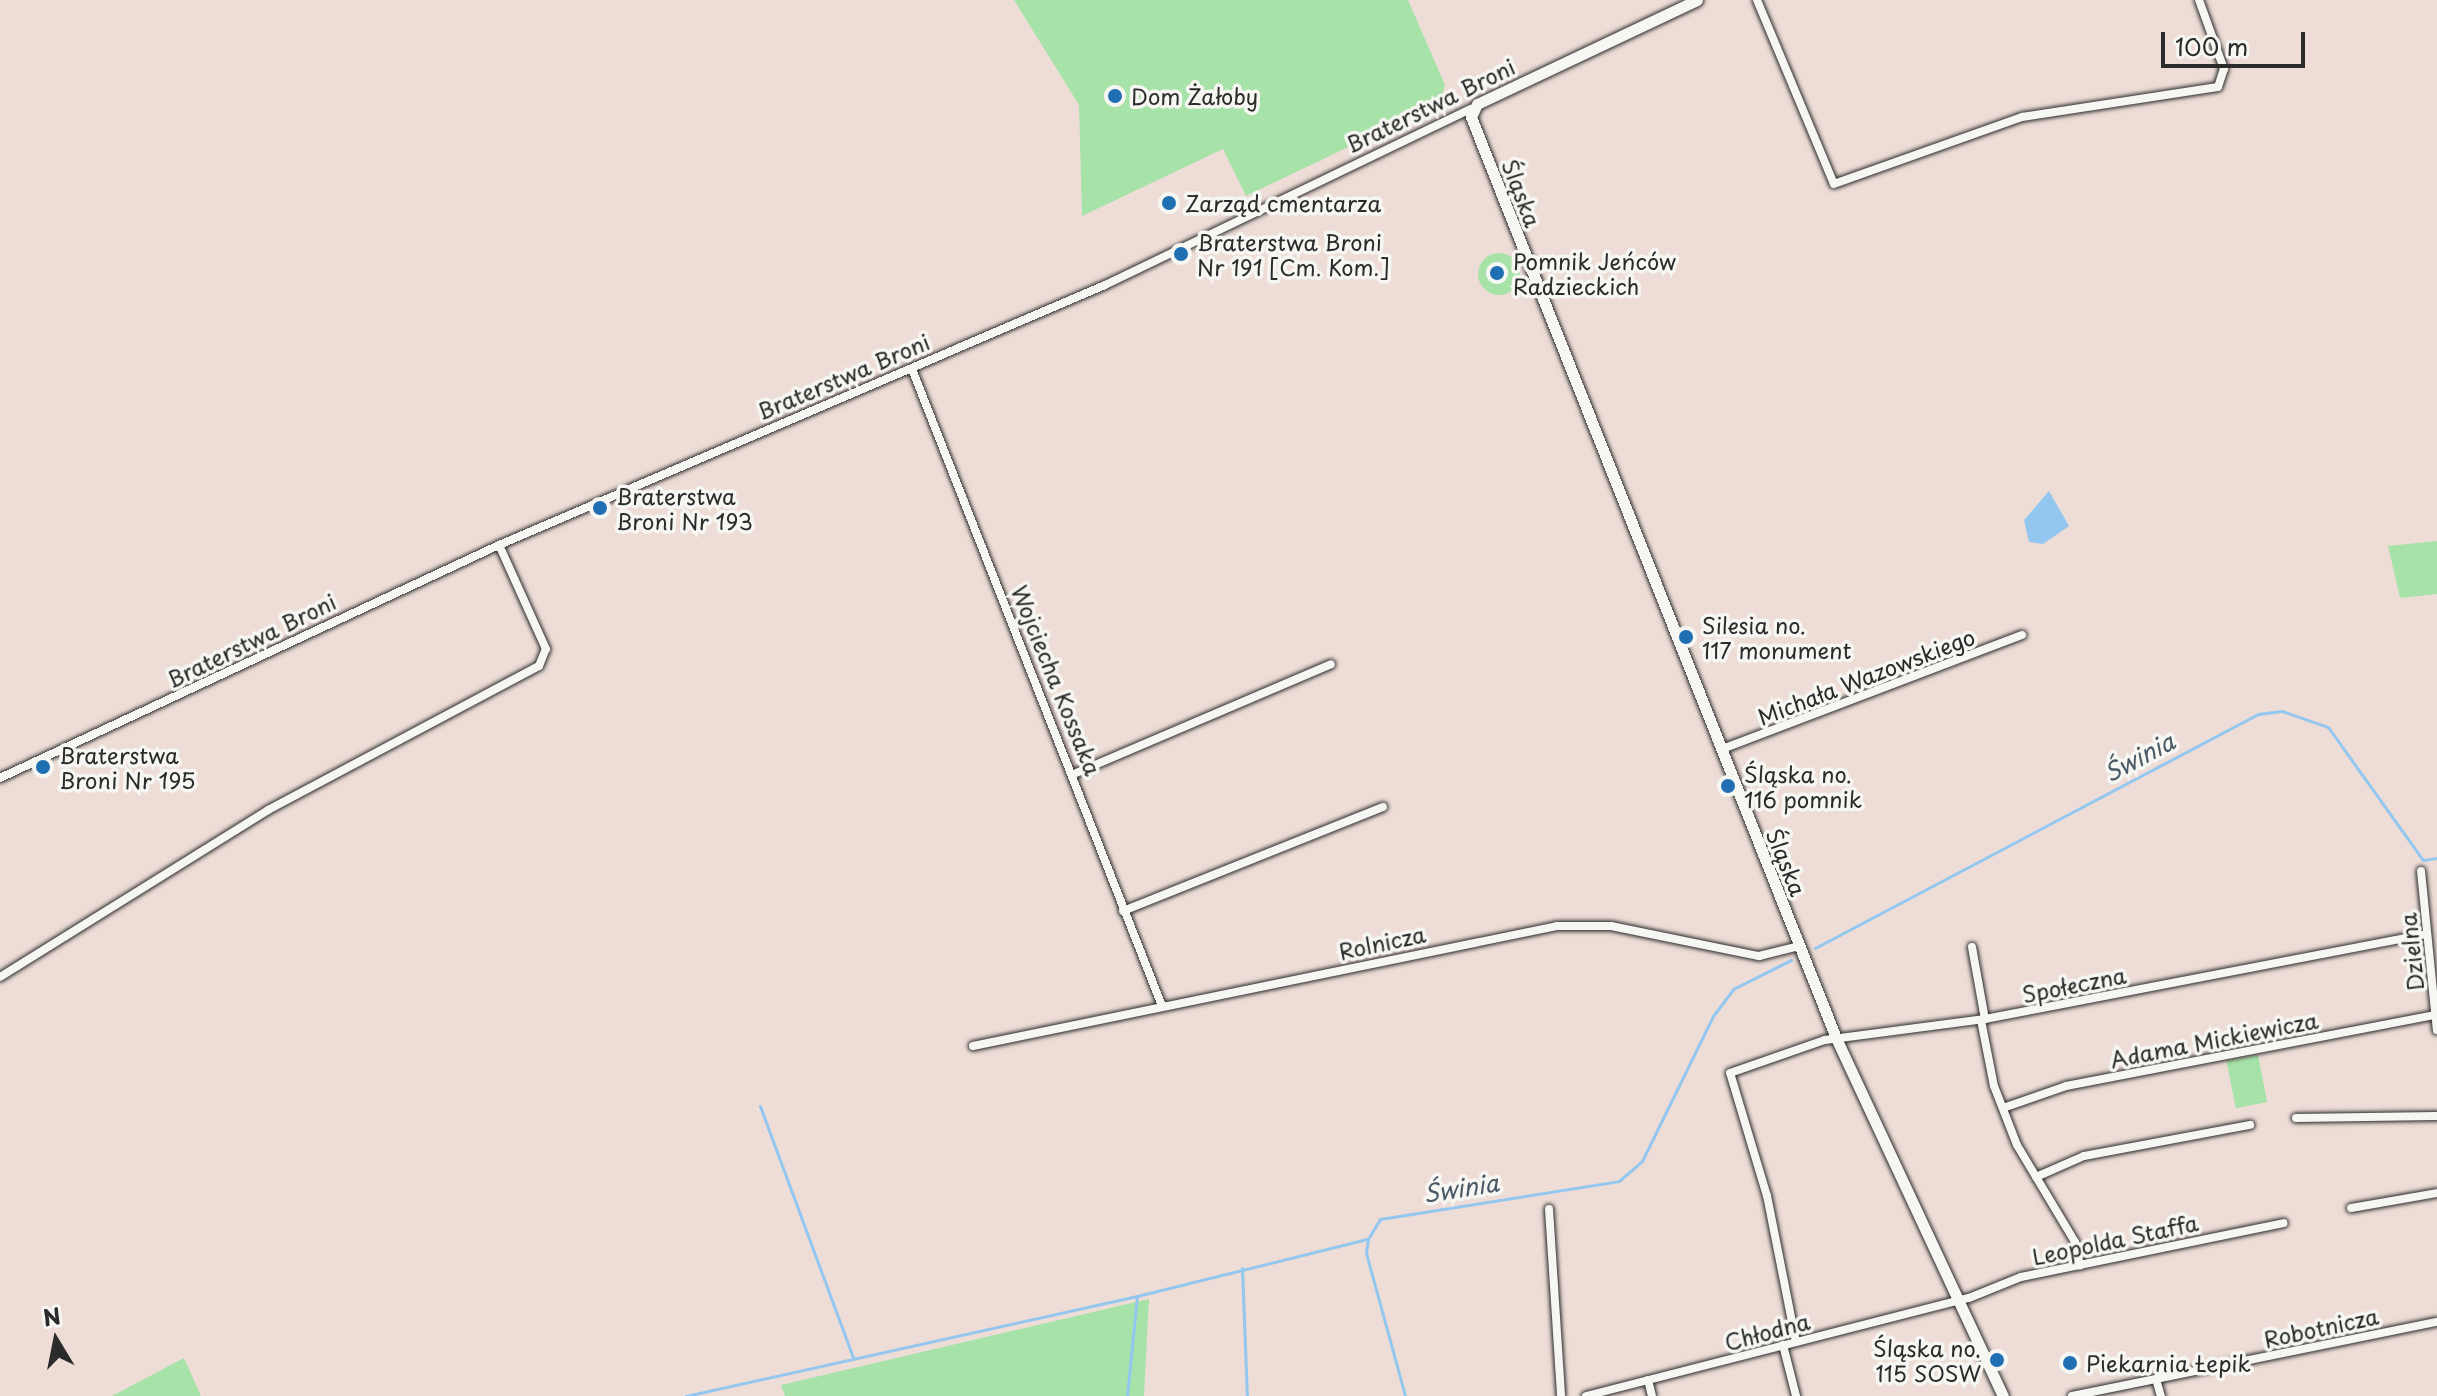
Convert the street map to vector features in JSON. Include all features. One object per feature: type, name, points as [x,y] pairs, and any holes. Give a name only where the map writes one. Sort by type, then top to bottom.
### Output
[{"type":"street","name":"Braterstwa Broni","points":[[0,778],[499,545],[912,369],[1471,109],[1697,0]]},
{"type":"street","points":[[1757,0],[1834,184],[2033,114],[2218,87],[2224,69],[2199,0]]},
{"type":"street","name":"Śląska","points":[[1471,109],[1836,1038],[2003,1396]]},
{"type":"street","name":"Wojciecha Kossaka","points":[[912,369],[1076,773],[1123,911],[1162,1006]]},
{"type":"street","points":[[0,977],[268,810],[539,666],[546,649],[499,545]]},
{"type":"street","name":"Michała Wazowskiego","points":[[1722,749],[2022,635]]},
{"type":"street","points":[[1076,773],[1331,664]]},
{"type":"street","points":[[1123,911],[1383,807]]},
{"type":"street","name":"Dzielna","points":[[2421,871],[2437,1030]]},
{"type":"street","name":"Rolnicza","points":[[973,1046],[1557,926],[1611,926],[1759,956],[1799,946]]},
{"type":"street","name":"Społeczna","points":[[1796,1342],[1767,1196],[1730,1073],[1836,1038],[1983,1020],[2427,934]]},
{"type":"street","points":[[1972,947],[1983,1020],[2003,1108],[2036,1177],[2075,1242],[2080,1265]]},
{"type":"street","name":"Adama Mickiewicza","points":[[2003,1108],[2066,1086],[2435,1015]]},
{"type":"street","points":[[2296,1118],[2437,1116]]},
{"type":"street","points":[[2036,1177],[2084,1156],[2250,1125]]},
{"type":"street","points":[[2351,1208],[2437,1193]]},
{"type":"street","points":[[1549,1209],[1561,1396]]},
{"type":"street","name":"Leopolda Staffa","points":[[1957,1300],[2080,1265],[2284,1223]]},
{"type":"street","name":"Chłodna","points":[[1586,1396],[1957,1300]]},
{"type":"street","name":"Robotnicza","points":[[2072,1396],[2437,1322]]},
{"type":"street","points":[[1783,1345],[1796,1396]]},
{"type":"street","points":[[2156,1379],[2161,1396]]},
{"type":"street","points":[[1648,1380],[1652,1396]]},
{"type":"green space","points":[[1014,0],[1408,0],[1445,85],[1440,103],[1246,196],[1223,149],[1082,216],[1079,105]]},
{"type":"green space","points":[[1499,253],[1514,259],[1520,274],[1514,289],[1499,295],[1484,289],[1478,274],[1484,259]]},
{"type":"green space","points":[[2437,541],[2437,594],[2400,598],[2388,546]]},
{"type":"green space","points":[[2258,1055],[2267,1102],[2236,1108],[2227,1061]]},
{"type":"green space","points":[[1149,1299],[1144,1396],[785,1396],[781,1385]]},
{"type":"green space","points":[[184,1358],[201,1396],[112,1396]]},
{"type":"water","points":[[2049,491],[2069,526],[2043,544],[2029,542],[2024,520]]},
{"type":"waterway","name":"Świnia","points":[[1815,948],[2258,714],[2282,711],[2328,727],[2423,860],[2437,858]]},
{"type":"waterway","name":"Świnia","points":[[1127,1396],[1137,1296],[1368,1239],[1380,1219],[1619,1181],[1642,1161],[1713,1016],[1733,989],[1791,960]]},
{"type":"waterway","points":[[760,1106],[853,1358]]},
{"type":"waterway","points":[[1368,1239],[1366,1253],[1405,1396]]},
{"type":"waterway","points":[[1242,1268],[1247,1396]]},
{"type":"waterway","points":[[686,1396],[1137,1296]]},
{"type":"place","name":"Dom Żałoby","points":[[1115,96]]},
{"type":"place","name":"Zarząd cmentarza","points":[[1169,203]]},
{"type":"place","name":"Braterstwa Broni Nr 191 [Cm. Kom.]","points":[[1181,254]]},
{"type":"place","name":"Pomnik Jeńców Radzieckich","points":[[1497,273]]},
{"type":"place","name":"Braterstwa Broni Nr 193","points":[[600,508]]},
{"type":"place","name":"Silesia no. 117 monument","points":[[1686,637]]},
{"type":"place","name":"Braterstwa Broni Nr 195","points":[[43,767]]},
{"type":"place","name":"Śląska no. 116 pomnik","points":[[1728,786]]},
{"type":"place","name":"Śląska no. 115 SOSW","points":[[1997,1360]]},
{"type":"place","name":"Piekarnia Łepik","points":[[2070,1363]]}]
